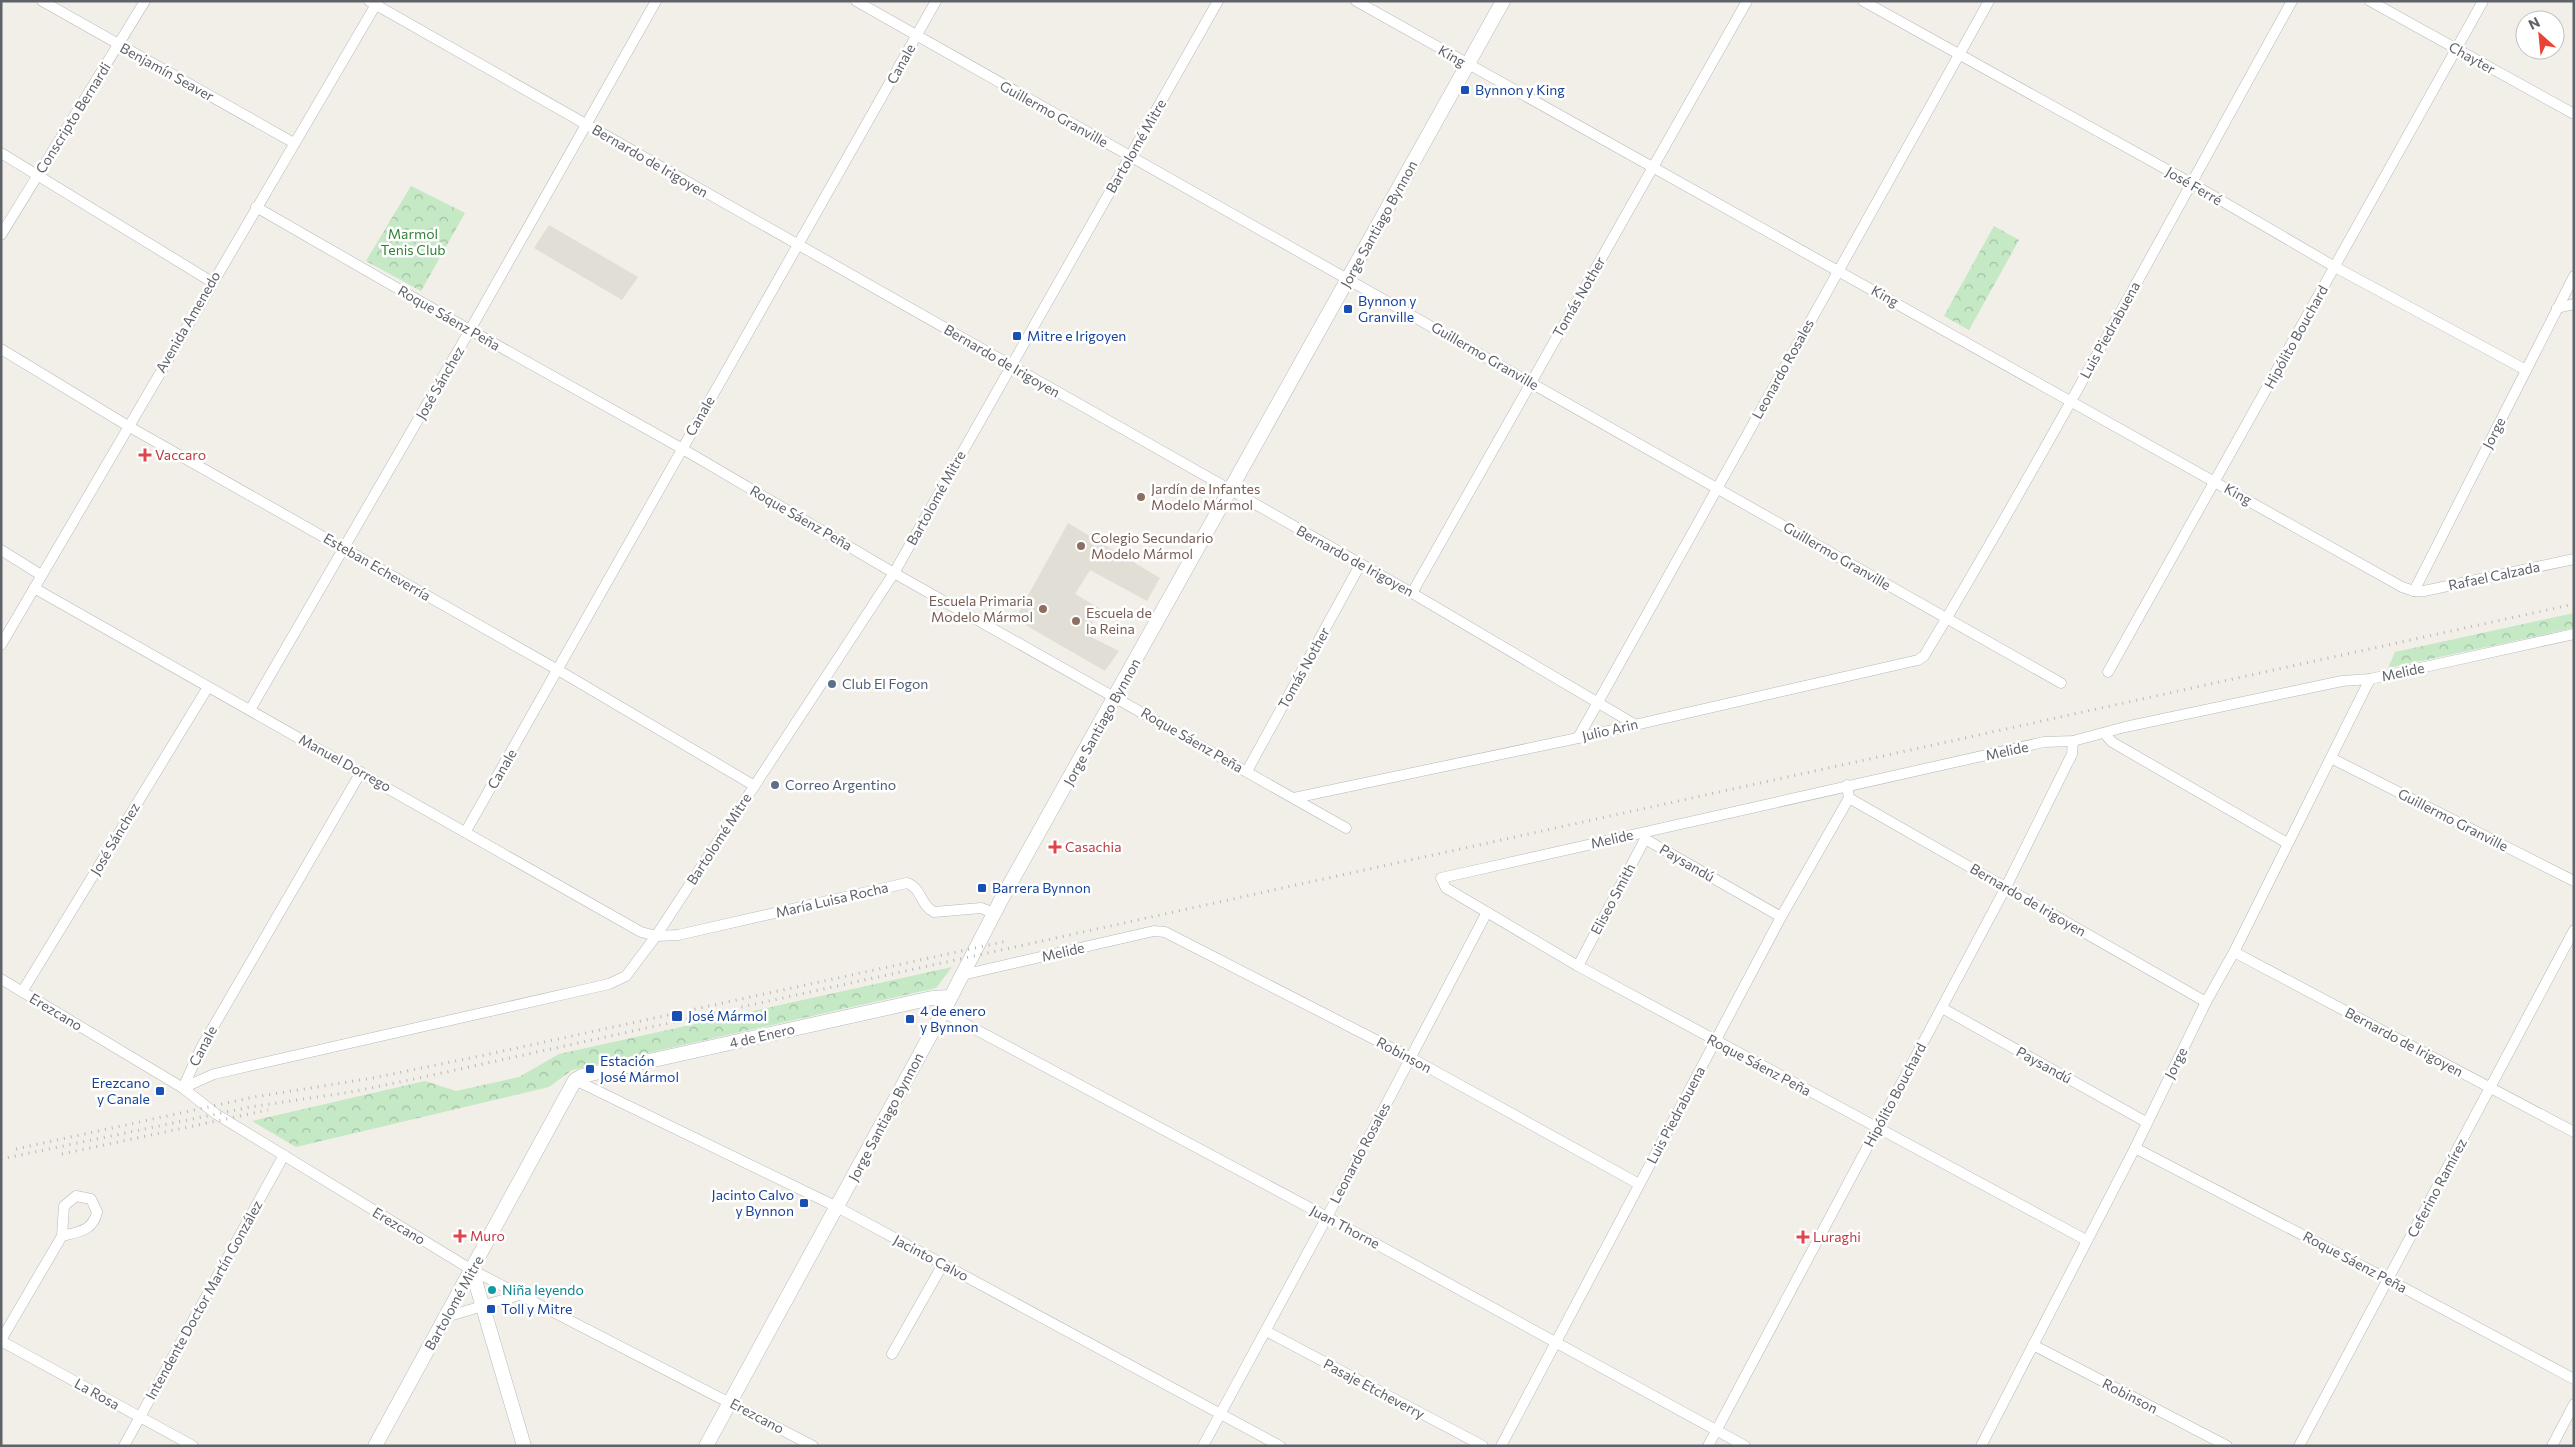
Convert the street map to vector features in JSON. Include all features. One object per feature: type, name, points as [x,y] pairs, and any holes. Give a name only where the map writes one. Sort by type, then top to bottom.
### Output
[{"type":"street","name":"Benjamín Seaver","points":[[42,1],[294,143]]},
{"type":"street","name":"Conscripto Bernardi","points":[[1,235],[145,1]]},
{"type":"street","name":"José Sánchez","points":[[250,710],[470,330],[656,1]]},
{"type":"street","name":"Guillermo Granville","points":[[856,1],[1130,157],[1349,278],[2061,683]]},
{"type":"street","name":"Canale","points":[[466,831],[681,448],[936,1]]},
{"type":"street","name":"Bartolomé Mitre","points":[[183,1088],[214,1074],[609,984],[626,976],[656,936],[894,573],[1010,365],[1218,1]]},
{"type":"street","name":"King","points":[[1356,1],[2414,591]]},
{"type":"street","name":"Jorge Santiago Bynnon","points":[[706,1446],[943,1012],[994,913],[1231,492],[1503,1]]},
{"type":"street","name":"Tomás Nother","points":[[1412,593],[1747,1]]},
{"type":"street","name":"José Ferré","points":[[1863,1],[1958,56],[2191,183],[2335,267],[2526,370]]},
{"type":"street","name":"Leonardo Rosales","points":[[1578,738],[1989,1]]},
{"type":"street","name":"Luis Piedrabuena","points":[[1924,656],[2071,400],[2292,1]]},
{"type":"street","name":"Chayter","points":[[2370,1],[2574,114]]},
{"type":"street","name":"Hipólito Bouchard","points":[[2108,672],[2484,1]]},
{"type":"street","name":"Bernardo de Irigoyen","points":[[374,3],[1231,492],[1412,593],[1634,724]]},
{"type":"street","name":"Avenida Amenedo","points":[[1,645],[374,3]]},
{"type":"street","points":[[1,153],[212,282]]},
{"type":"street","name":"Roque Sáenz Peña","points":[[256,207],[681,448],[894,573],[1346,828]]},
{"type":"street","name":"Jorge","points":[[2414,591],[2574,276]]},
{"type":"street","points":[[2557,308],[2574,304]]},
{"type":"street","name":"Esteban Echeverría","points":[[1,348],[128,426],[558,670],[753,786]]},
{"type":"street","points":[[1,550],[41,575]]},
{"type":"street","name":"Rafael Calzada","points":[[2414,591],[2574,559]]},
{"type":"street","name":"Tomás Nother","points":[[1247,771],[1360,564]]},
{"type":"street","name":"Manuel Dorrego","points":[[34,588],[466,831],[641,932],[656,936]]},
{"type":"street","name":"Melide","points":[[1441,878],[1645,835],[1847,785],[2044,742],[2073,741],[2342,681],[2370,679],[2574,634]]},
{"type":"street","name":"Julio Arin","points":[[1294,798],[1578,738],[1912,663],[1924,656]]},
{"type":"street","name":"Jorge","points":[[1981,1446],[2135,1148],[2206,1002],[2234,952],[2370,679]]},
{"type":"street","name":"José Sánchez","points":[[22,992],[208,687]]},
{"type":"street","points":[[2104,733],[2112,742],[2287,843]]},
{"type":"street","name":"Hipólito Bouchard","points":[[1708,1446],[2006,887],[2072,754],[2073,741]]},
{"type":"street","name":"Guillermo Granville","points":[[2331,758],[2574,881]]},
{"type":"street","name":"Canale","points":[[183,1088],[201,1048],[361,772]]},
{"type":"street","points":[[1847,785],[1849,798]]},
{"type":"street","name":"Bernardo de Irigoyen","points":[[1849,798],[2206,1002]]},
{"type":"street","name":"Luis Piedrabuena","points":[[1501,1446],[1558,1343],[1639,1184],[1781,917],[1849,798]]},
{"type":"street","name":"Paysandú","points":[[1645,835],[1781,917]]},
{"type":"street","name":"Eliseo Smith","points":[[1578,966],[1645,835]]},
{"type":"street","name":"Roque Sáenz Peña","points":[[1441,878],[1446,888],[1578,966],[2086,1240]]},
{"type":"street","name":"María Luisa Rocha","points":[[656,936],[678,935],[907,883],[917,888],[926,905],[934,912],[981,908],[994,913]]},
{"type":"street","name":"Leonardo Rosales","points":[[1203,1446],[1266,1332],[1487,912]]},
{"type":"street","name":"Ceferino Ramírez","points":[[2299,1446],[2574,930]]},
{"type":"street","name":"Melide","points":[[962,975],[1154,931],[1165,932]]},
{"type":"street","name":"Robinson","points":[[1165,932],[1411,1058],[1639,1184]]},
{"type":"street","name":"Bernardo de Irigoyen","points":[[2234,952],[2574,1132]]},
{"type":"street","name":"Erezcano","points":[[1,979],[183,1088],[216,1114],[472,1270],[813,1446]]},
{"type":"street","name":"4 de Enero","points":[[576,1080],[582,1076],[922,1000],[950,997]]},
{"type":"street","name":"Paysandú","points":[[1942,1008],[2146,1122]]},
{"type":"street","name":"Juan Thorne","points":[[943,1012],[1327,1217],[1745,1446]]},
{"type":"street","name":"Bartolomé Mitre","points":[[375,1446],[576,1080]]},
{"type":"street","name":"Jacinto Calvo","points":[[576,1080],[837,1208],[1280,1446]]},
{"type":"street","name":"Roque Sáenz Peña","points":[[2135,1148],[2574,1379]]},
{"type":"street","name":"Intendente Doctor Martín González","points":[[124,1446],[284,1156]]},
{"type":"street","points":[[1,1341],[62,1236]]},
{"type":"street","points":[[892,1354],[943,1264]]},
{"type":"street","points":[[472,1270],[524,1446]]},
{"type":"street","points":[[446,1317],[519,1295]]},
{"type":"street","name":"Pasaje Etcheverry","points":[[1266,1332],[1483,1446]]},
{"type":"street","name":"La Rosa","points":[[1,1341],[192,1446]]},
{"type":"street","name":"Robinson","points":[[2033,1345],[2226,1446]]},
{"type":"street","points":[[2552,1446],[2574,1404]]},
{"type":"shaded area","points":[[549,225],[638,277],[622,300],[534,248]]},
{"type":"shaded area","points":[[1068,523],[1160,578],[1147,601],[1090,570],[1075,594],[1101,609],[1085,634],[1119,651],[1105,671],[1015,619]]},
{"type":"green space","name":"Marmol Tenis Club","points":[[411,186],[465,213],[421,291],[366,261]]},
{"type":"green space","points":[[1994,226],[2019,240],[1969,330],[1944,316]]},
{"type":"green space","points":[[2574,613],[2574,628],[2388,668],[2395,652]]},
{"type":"green space","points":[[952,967],[936,988],[572,1070],[549,1087],[296,1147],[252,1121],[425,1081],[456,1091],[519,1077],[559,1054]]},
{"type":"railway","points":[[1,1159],[250,1107],[351,1092],[419,1078],[2574,604]]},
{"type":"railway","points":[[16,1149],[254,1097],[373,1078],[485,1055],[1007,941]]},
{"type":"railway","points":[[62,1154],[268,1110]]},
{"type":"place","name":"Bynnon y King","points":[[1465,90]]},
{"type":"place","name":"Bynnon y Granville","points":[[1348,309]]},
{"type":"place","name":"Mitre e Irigoyen","points":[[1017,336]]},
{"type":"place","name":"Vaccaro","points":[[145,455]]},
{"type":"place","name":"Jardín de Infantes Modelo Mármol","points":[[1141,497]]},
{"type":"place","name":"Colegio Secundario Modelo Mármol","points":[[1081,546]]},
{"type":"place","name":"Escuela Primaria Modelo Mármol","points":[[1043,609]]},
{"type":"place","name":"Escuela de la Reina","points":[[1076,621]]},
{"type":"place","name":"Club El Fogon","points":[[832,684]]},
{"type":"place","name":"Correo Argentino","points":[[775,785]]},
{"type":"place","name":"Casachia","points":[[1055,847]]},
{"type":"place","name":"Barrera Bynnon","points":[[982,888]]},
{"type":"place","name":"José Mármol","points":[[677,1016]]},
{"type":"place","name":"4 de enero y Bynnon","points":[[910,1019]]},
{"type":"place","name":"Estación José Mármol","points":[[590,1069]]},
{"type":"place","name":"Erezcano y Canale","points":[[160,1091]]},
{"type":"place","name":"Jacinto Calvo y Bynnon","points":[[804,1203]]},
{"type":"place","name":"Muro","points":[[460,1236]]},
{"type":"place","name":"Luraghi","points":[[1803,1237]]},
{"type":"place","name":"Niña leyendo","points":[[492,1290]]},
{"type":"place","name":"Toll y Mitre","points":[[491,1309]]}]
